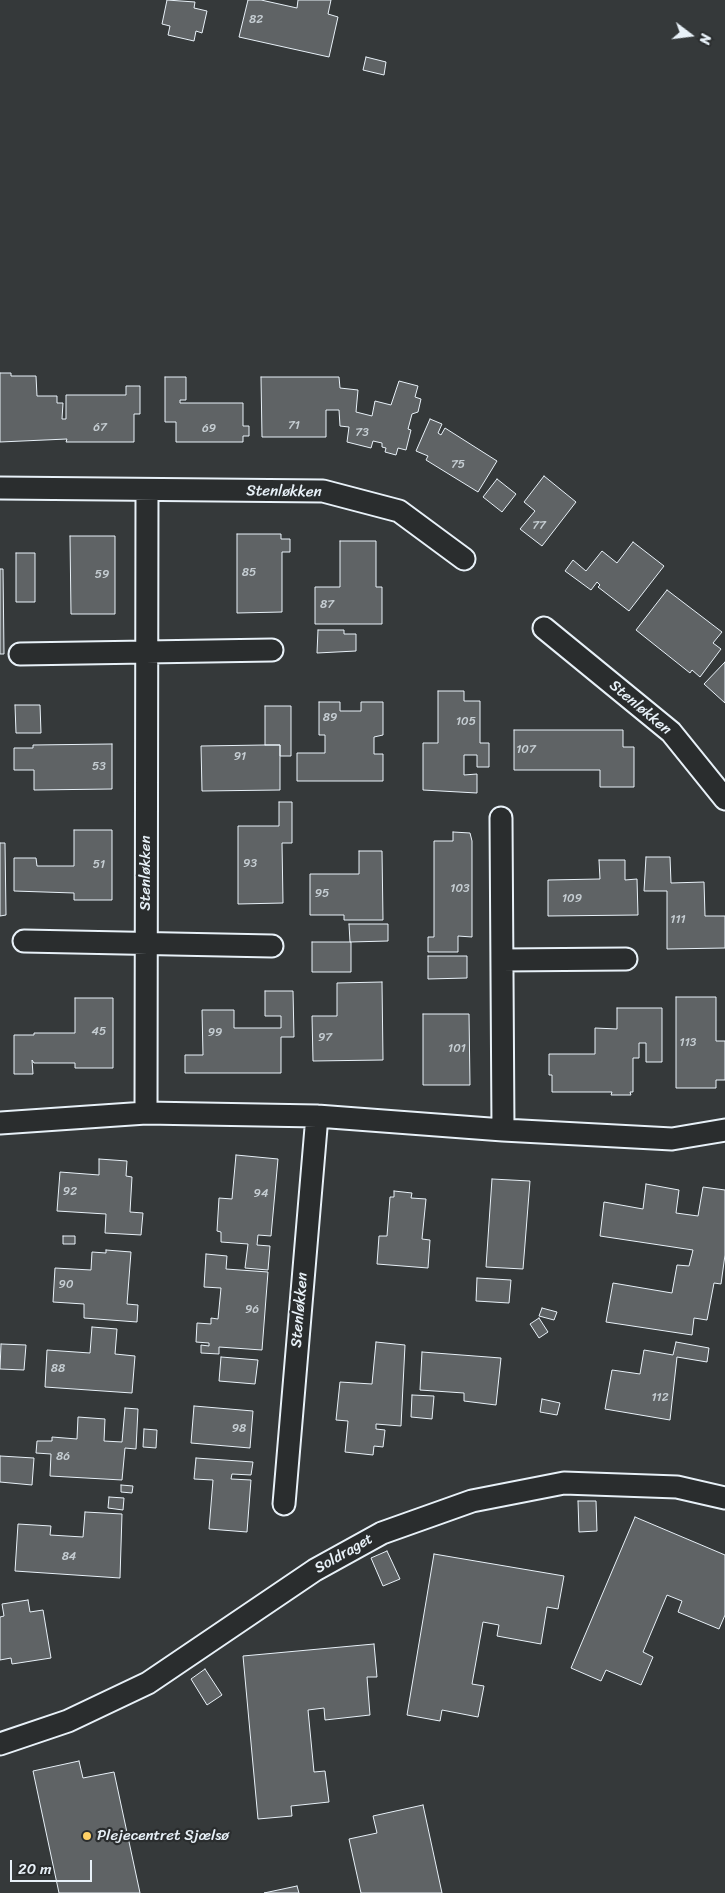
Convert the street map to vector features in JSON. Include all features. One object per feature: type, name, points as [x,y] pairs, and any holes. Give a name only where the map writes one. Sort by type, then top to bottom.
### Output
[{"type":"street","name":"Stenløkken","points":[[0,488],[323,491],[399,511],[464,559]]},
{"type":"street","name":"Stenløkken","points":[[146,490],[146,1112]]},
{"type":"street","name":"Stenløkken","points":[[544,628],[671,732],[725,799]]},
{"type":"street","points":[[20,654],[272,650]]},
{"type":"street","points":[[501,818],[503,1130]]},
{"type":"street","points":[[24,941],[272,946]]},
{"type":"street","points":[[502,960],[626,959]]},
{"type":"street","points":[[0,1123],[146,1112],[317,1116],[672,1140],[725,1130]]},
{"type":"street","name":"Stenløkken","points":[[284,1504],[317,1116]]},
{"type":"street","name":"Soldraget","points":[[0,1744],[68,1721],[148,1683],[315,1570],[382,1533],[472,1500],[564,1484],[677,1487],[725,1498]]},
{"type":"building","points":[[167,0],[195,2],[194,8],[207,11],[202,33],[196,31],[194,41],[168,35],[170,26],[162,24]]},
{"type":"building","points":[[248,0],[261,0],[297,8],[298,0],[331,0],[328,14],[338,17],[329,57],[239,37]]},
{"type":"building","points":[[366,57],[386,62],[384,75],[363,70]]},
{"type":"building","points":[[0,373],[11,373],[11,376],[36,376],[37,396],[57,396],[57,403],[63,403],[62,419],[66,419],[66,395],[126,395],[126,386],[140,386],[140,414],[134,414],[134,442],[66,442],[67,439],[0,442]]},
{"type":"building","points":[[165,377],[186,377],[186,400],[180,400],[180,403],[243,403],[243,426],[249,426],[249,436],[243,436],[243,442],[176,442],[176,422],[165,422]]},
{"type":"building","points":[[261,377],[339,377],[340,388],[358,390],[356,412],[372,416],[375,401],[391,405],[399,381],[418,386],[415,397],[421,399],[418,412],[412,414],[408,429],[411,430],[406,450],[398,448],[396,455],[385,452],[386,448],[382,447],[382,443],[373,441],[371,448],[347,442],[349,427],[340,426],[339,410],[326,410],[326,437],[262,437]]},
{"type":"building","points":[[430,419],[442,424],[438,433],[441,435],[445,428],[497,461],[478,492],[426,460],[428,456],[416,451]]},
{"type":"building","points":[[544,476],[576,502],[542,546],[520,529],[535,511],[524,502]]},
{"type":"building","points":[[497,479],[516,494],[502,512],[483,497]]},
{"type":"building","points":[[237,534],[281,534],[281,539],[290,539],[290,552],[282,552],[282,612],[237,613]]},
{"type":"building","points":[[70,536],[115,536],[115,614],[71,614]]},
{"type":"building","points":[[340,541],[376,541],[376,587],[382,587],[382,624],[315,624],[315,587],[340,587]]},
{"type":"building","points":[[633,542],[664,566],[629,611],[598,587],[600,585],[597,582],[591,590],[565,571],[573,560],[586,571],[602,551],[617,563]]},
{"type":"building","points":[[16,553],[35,553],[35,602],[16,602]]},
{"type":"building","points":[[0,569],[3,569],[4,654],[0,654]]},
{"type":"building","points":[[667,590],[722,632],[713,643],[721,649],[700,677],[692,670],[690,673],[636,630]]},
{"type":"building","points":[[318,630],[344,630],[344,634],[356,634],[356,651],[317,653]]},
{"type":"building","points":[[725,662],[725,703],[704,684]]},
{"type":"building","points":[[438,691],[464,691],[464,701],[480,701],[480,743],[489,743],[489,767],[477,767],[477,755],[464,755],[464,775],[477,774],[477,793],[423,790],[423,743],[438,743]]},
{"type":"building","points":[[319,702],[340,702],[340,711],[361,711],[361,702],[383,702],[383,735],[374,737],[374,754],[383,754],[383,781],[297,781],[297,753],[325,753],[325,735],[319,735]]},
{"type":"building","points":[[15,705],[40,705],[41,733],[16,733]]},
{"type":"building","points":[[265,706],[291,706],[291,756],[280,756],[280,745],[265,745]]},
{"type":"building","points":[[514,730],[623,730],[623,747],[634,747],[634,787],[600,787],[600,770],[514,770]]},
{"type":"building","points":[[112,744],[112,789],[34,790],[34,770],[14,770],[14,748],[33,748],[33,745]]},
{"type":"building","points":[[280,745],[280,790],[202,791],[201,746]]},
{"type":"building","points":[[279,802],[292,802],[292,843],[282,843],[283,903],[238,904],[238,826],[279,826]]},
{"type":"building","points":[[74,830],[112,830],[112,900],[74,900],[74,893],[14,891],[14,858],[36,858],[37,866],[74,866]]},
{"type":"building","points":[[453,832],[470,833],[472,841],[472,937],[458,936],[458,952],[428,952],[428,937],[434,937],[434,841],[453,841]]},
{"type":"building","points":[[0,843],[5,843],[6,915],[0,916]]},
{"type":"building","points":[[359,851],[382,851],[383,920],[344,920],[344,915],[310,915],[310,874],[359,874]]},
{"type":"building","points":[[646,857],[670,857],[671,883],[704,882],[705,916],[725,916],[725,948],[667,949],[667,891],[644,891]]},
{"type":"building","points":[[599,860],[625,860],[625,880],[637,879],[638,915],[548,916],[548,880],[600,879]]},
{"type":"building","points":[[349,924],[388,924],[388,941],[350,942]]},
{"type":"building","points":[[312,942],[351,942],[351,972],[312,972]]},
{"type":"building","points":[[428,956],[467,956],[467,978],[428,979]]},
{"type":"building","points":[[382,982],[383,1060],[313,1061],[312,1016],[337,1016],[337,983]]},
{"type":"building","points":[[265,991],[293,991],[294,1037],[281,1037],[281,1073],[185,1073],[185,1055],[203,1055],[202,1010],[234,1010],[234,1028],[281,1028],[281,1016],[265,1016]]},
{"type":"building","points":[[676,997],[716,997],[716,1041],[725,1041],[725,1080],[716,1080],[716,1088],[676,1088]]},
{"type":"building","points":[[75,998],[113,998],[113,1068],[75,1068],[75,1063],[34,1063],[32,1060],[33,1074],[14,1074],[14,1035],[75,1033]]},
{"type":"building","points":[[617,1008],[662,1008],[662,1062],[646,1062],[646,1043],[639,1043],[639,1058],[633,1058],[633,1092],[630,1092],[631,1095],[611,1095],[612,1092],[552,1092],[552,1075],[549,1075],[549,1054],[595,1054],[595,1028],[617,1029]]},
{"type":"building","points":[[423,1014],[469,1014],[470,1085],[423,1085]]},
{"type":"building","points":[[236,1155],[278,1159],[271,1236],[258,1235],[257,1245],[270,1246],[268,1270],[245,1268],[248,1244],[221,1242],[221,1232],[217,1231],[219,1198],[232,1199]]},
{"type":"building","points":[[99,1159],[127,1161],[126,1176],[132,1177],[130,1212],[143,1213],[141,1235],[105,1233],[106,1214],[57,1211],[60,1172],[99,1175]]},
{"type":"building","points":[[492,1179],[530,1181],[523,1269],[486,1267]]},
{"type":"building","points":[[646,1184],[679,1190],[676,1213],[698,1216],[703,1187],[725,1190],[725,1255],[721,1284],[714,1283],[707,1320],[694,1318],[692,1335],[606,1322],[613,1283],[672,1293],[677,1265],[689,1266],[693,1250],[600,1236],[604,1202],[643,1209]]},
{"type":"building","points":[[394,1191],[412,1193],[411,1198],[426,1199],[422,1239],[430,1240],[428,1268],[377,1264],[379,1236],[387,1236],[390,1197],[394,1197]]},
{"type":"building","points":[[63,1236],[75,1236],[75,1244],[63,1244]]},
{"type":"building","points":[[106,1250],[131,1252],[127,1304],[138,1305],[137,1322],[84,1318],[84,1304],[53,1302],[55,1268],[91,1270],[92,1252],[106,1253]]},
{"type":"building","points":[[206,1254],[227,1256],[226,1269],[268,1272],[262,1350],[219,1347],[219,1354],[201,1353],[201,1345],[209,1346],[209,1343],[196,1342],[197,1323],[211,1324],[211,1318],[218,1319],[221,1288],[204,1287]]},
{"type":"building","points":[[477,1278],[511,1280],[509,1303],[476,1301]]},
{"type":"building","points":[[542,1308],[557,1312],[554,1320],[539,1316]]},
{"type":"building","points":[[539,1318],[548,1332],[539,1338],[530,1324]]},
{"type":"building","points":[[92,1327],[117,1329],[115,1354],[135,1356],[132,1393],[45,1387],[47,1350],[90,1353]]},
{"type":"building","points":[[376,1342],[405,1345],[401,1426],[376,1424],[376,1429],[385,1430],[383,1447],[374,1446],[373,1455],[345,1452],[348,1421],[336,1420],[340,1382],[372,1384]]},
{"type":"building","points":[[676,1342],[709,1348],[707,1362],[677,1357],[670,1420],[605,1409],[612,1370],[640,1374],[644,1350],[673,1355]]},
{"type":"building","points":[[1,1344],[26,1345],[24,1370],[0,1369]]},
{"type":"building","points":[[422,1352],[501,1358],[496,1405],[464,1401],[464,1393],[420,1390]]},
{"type":"building","points":[[221,1357],[258,1360],[255,1384],[219,1381]]},
{"type":"building","points":[[412,1395],[434,1396],[432,1419],[411,1417]]},
{"type":"building","points":[[542,1399],[560,1403],[557,1415],[540,1412]]},
{"type":"building","points":[[194,1406],[253,1411],[250,1448],[191,1443]]},
{"type":"building","points":[[125,1408],[138,1409],[136,1449],[125,1448],[122,1480],[50,1476],[51,1454],[36,1453],[37,1441],[52,1441],[52,1437],[77,1439],[78,1417],[105,1419],[104,1441],[122,1442]]},
{"type":"building","points":[[144,1429],[157,1430],[156,1448],[143,1447]]},
{"type":"building","points":[[0,1456],[34,1458],[32,1485],[0,1482]]},
{"type":"building","points":[[196,1458],[253,1462],[251,1475],[232,1474],[231,1479],[251,1480],[247,1532],[209,1529],[213,1480],[194,1479]]},
{"type":"building","points":[[121,1485],[133,1486],[132,1493],[121,1492]]},
{"type":"building","points":[[109,1497],[124,1498],[123,1510],[108,1508]]},
{"type":"building","points":[[578,1501],[596,1501],[597,1531],[579,1532]]},
{"type":"building","points":[[85,1512],[122,1514],[120,1578],[15,1571],[18,1524],[51,1526],[50,1535],[83,1537]]},
{"type":"building","points":[[635,1517],[725,1555],[725,1615],[719,1629],[678,1612],[682,1601],[667,1595],[643,1652],[653,1657],[641,1685],[606,1670],[601,1681],[571,1668]]},
{"type":"building","points":[[387,1551],[400,1579],[383,1586],[371,1558]]},
{"type":"building","points":[[434,1554],[564,1576],[558,1609],[547,1607],[541,1644],[497,1636],[499,1625],[483,1622],[472,1684],[484,1686],[478,1717],[442,1710],[440,1721],[407,1715]]},
{"type":"building","points":[[28,1600],[30,1612],[43,1610],[51,1658],[12,1664],[11,1658],[0,1660],[0,1617],[4,1616],[2,1604]]},
{"type":"building","points":[[374,1644],[377,1677],[367,1677],[370,1715],[325,1720],[324,1708],[308,1710],[314,1772],[325,1771],[329,1802],[291,1806],[292,1816],[258,1819],[243,1656]]},
{"type":"building","points":[[205,1669],[222,1695],[207,1705],[191,1679]]},
{"type":"building","name":"Plejecentret Sjælsø","points":[[79,1761],[83,1778],[114,1772],[140,1893],[59,1893],[33,1771]]},
{"type":"building","points":[[423,1805],[442,1893],[361,1893],[349,1839],[377,1833],[373,1816]]},
{"type":"building","points":[[297,1886],[299,1893],[264,1893]]},
{"type":"place","name":"Plejecentret Sjælsø","points":[[87,1836]]}]
